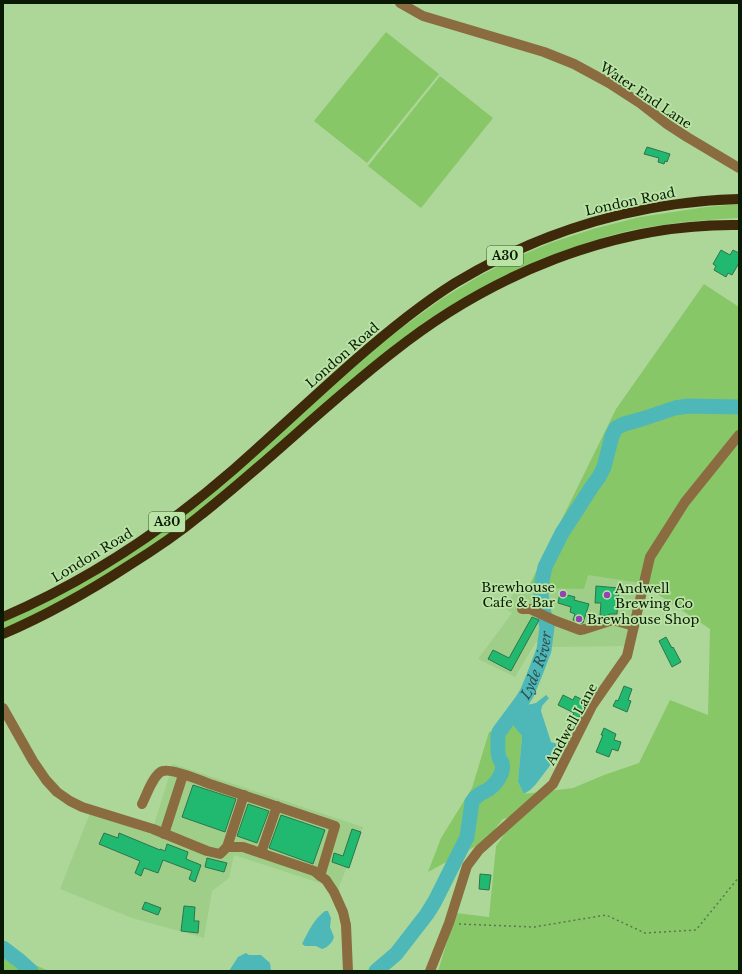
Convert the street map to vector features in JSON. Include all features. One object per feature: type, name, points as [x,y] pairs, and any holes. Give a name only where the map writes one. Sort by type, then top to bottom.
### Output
[{"type":"main road","name":"London Road","points":[[3,617],[32,604],[91,572],[123,553],[185,509],[232,471],[378,340],[434,297],[455,283],[505,256],[560,232],[584,224],[613,216],[670,204],[739,199]]},
{"type":"main road","name":"A30","points":[[3,634],[44,615],[75,598],[111,577],[171,538],[235,488],[363,375],[394,350],[469,300],[515,276],[549,261],[603,243],[651,232],[697,225],[739,224]]},
{"type":"street","name":"Water End Lane","points":[[400,3],[423,16],[544,52],[574,64],[609,83],[640,103],[687,138],[739,168]]},
{"type":"street","name":"Andwell Lane","points":[[430,971],[449,923],[467,866],[479,850],[552,784],[592,706],[627,656],[650,557],[685,502],[739,435]]},
{"type":"street","points":[[522,609],[530,609],[580,630],[611,621],[634,626]]},
{"type":"street","points":[[3,708],[33,761],[46,780],[57,792],[82,807],[220,854],[227,847],[244,795]]},
{"type":"street","points":[[142,804],[157,775],[161,771],[167,770],[183,774],[335,826],[320,876]]},
{"type":"street","points":[[164,834],[183,774]]},
{"type":"street","points":[[262,853],[277,806]]},
{"type":"street","points":[[227,847],[243,847],[262,853],[314,871],[326,880],[334,892],[343,912],[346,925],[348,971]]},
{"type":"path","points":[[449,923],[534,927],[606,915],[645,933],[696,930],[739,877]]},
{"type":"shaded area","points":[[386,32],[439,74],[367,163],[314,121]]},
{"type":"shaded area","points":[[440,76],[493,118],[421,208],[368,166]]},
{"type":"shaded area","points":[[739,204],[739,218],[697,221],[642,228],[601,238],[574,247],[509,274],[444,309],[370,364],[253,467],[149,549],[74,595],[3,630],[3,622],[66,591],[127,555],[379,344],[443,298],[481,275],[550,243],[593,229],[640,217],[706,207]]},
{"type":"shaded area","points":[[704,284],[739,307],[739,971],[438,971],[456,913],[489,917],[496,846],[518,815],[503,819],[485,841],[428,872],[441,838],[472,788],[489,732],[513,725],[522,736],[518,782],[524,794],[573,788],[639,763],[670,700],[708,715],[710,629],[641,583],[588,575],[584,589],[528,588],[616,409]]},
{"type":"shaded area","points":[[588,574],[641,583],[629,646],[550,647],[536,642],[515,677],[478,659],[512,613],[505,608],[519,584],[528,588]]},
{"type":"shaded area","points":[[173,764],[363,827],[338,889],[234,855],[229,878],[212,891],[204,938],[132,918],[60,889],[90,813],[151,834]]},
{"type":"shaded area","points":[[3,951],[49,971],[3,971]]},
{"type":"water","points":[[546,695],[549,698],[542,706],[541,711],[551,742],[561,745],[558,755],[536,784],[524,794],[518,782],[522,736],[512,724],[527,705],[536,703]]},
{"type":"water","points":[[325,911],[328,911],[331,918],[330,927],[334,937],[332,941],[328,946],[322,949],[316,946],[305,946],[302,944],[309,930],[314,922]]},
{"type":"water","points":[[246,953],[249,955],[261,955],[270,963],[271,971],[229,971],[238,957]]},
{"type":"building","points":[[647,147],[670,154],[667,162],[665,161],[664,164],[658,162],[659,158],[644,154]]},
{"type":"building","points":[[721,250],[730,255],[733,250],[739,253],[739,263],[732,275],[728,273],[726,277],[714,270],[716,266],[713,264]]},
{"type":"building","name":"Andwell Brewing Co","points":[[596,586],[619,588],[617,614],[605,616],[600,615],[601,603],[595,603]]},
{"type":"building","points":[[560,593],[575,597],[574,600],[589,604],[583,623],[573,620],[575,614],[570,612],[571,607],[558,603]]},
{"type":"building","points":[[532,617],[539,620],[511,671],[488,659],[493,650],[509,658]]},
{"type":"building","points":[[666,637],[681,662],[672,667],[659,641]]},
{"type":"building","points":[[624,686],[632,689],[628,700],[631,701],[627,712],[613,706],[616,700],[618,701]]},
{"type":"building","points":[[563,695],[573,700],[575,696],[581,699],[579,703],[585,706],[577,721],[571,718],[574,713],[558,705]]},
{"type":"building","points":[[604,728],[616,734],[614,740],[621,742],[618,751],[612,749],[609,757],[596,752],[603,735],[601,735]]},
{"type":"building","points":[[193,785],[236,799],[225,832],[182,817]]},
{"type":"building","points":[[248,804],[269,811],[257,843],[237,836]]},
{"type":"building","points":[[281,815],[325,830],[313,864],[269,848]]},
{"type":"building","points":[[352,829],[361,832],[349,868],[332,862],[334,853],[343,856]]},
{"type":"building","points":[[104,833],[118,838],[119,833],[160,850],[165,851],[167,844],[188,852],[186,859],[201,865],[195,882],[189,879],[192,871],[163,860],[158,873],[144,868],[141,876],[135,873],[140,861],[99,844]]},
{"type":"building","points":[[207,858],[227,863],[224,872],[205,867]]},
{"type":"building","points":[[480,874],[491,875],[489,890],[479,889]]},
{"type":"building","points":[[145,902],[161,908],[158,915],[142,909]]},
{"type":"building","points":[[184,906],[195,907],[194,921],[199,921],[198,933],[181,931]]},
{"type":"waterway","name":"Lyde River","points":[[376,971],[396,954],[427,914],[467,837],[472,802],[477,796],[492,787],[501,774],[503,766],[499,758],[498,750],[499,732],[527,693],[544,650],[547,627],[541,594],[545,567],[562,533],[599,477],[604,467],[612,436],[616,428],[624,424],[675,408],[688,406],[739,407]]},
{"type":"waterway","name":"Lyde River","points":[[3,948],[31,971]]},
{"type":"place","name":"Brewhouse Cafe & Bar","points":[[563,594]]},
{"type":"place","name":"Andwell Brewing Co","points":[[607,595]]},
{"type":"place","name":"Brewhouse Shop","points":[[579,619]]}]
